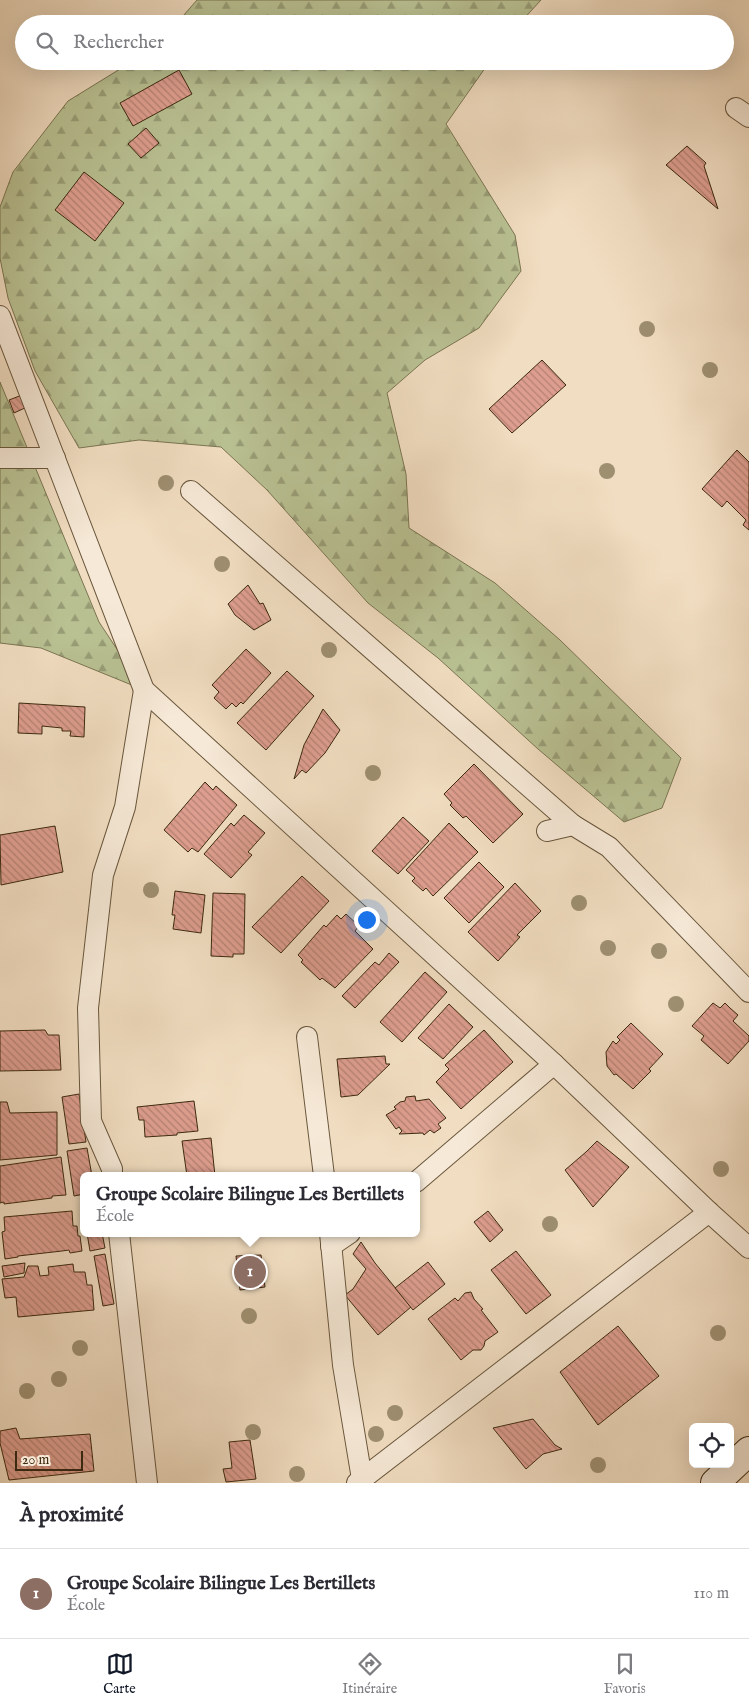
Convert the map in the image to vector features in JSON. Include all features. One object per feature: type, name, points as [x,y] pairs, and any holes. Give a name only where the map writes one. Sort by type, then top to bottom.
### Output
[{"type":"main road","points":[[715,1483],[749,1451]]},
{"type":"street","points":[[0,316],[144,690],[554,1064],[749,1248]]},
{"type":"street","points":[[0,458],[55,458]]},
{"type":"street","points":[[191,490],[573,825],[609,847],[749,992]]},
{"type":"street","points":[[112,1172],[91,1121],[88,1008],[103,875],[125,807],[144,690]]},
{"type":"street","points":[[547,831],[573,825]]},
{"type":"street","points":[[307,1037],[324,1172]]},
{"type":"street","points":[[420,1179],[554,1064]]},
{"type":"street","points":[[331,1240],[343,1365],[360,1481],[709,1212]]},
{"type":"street","points":[[119,1237],[147,1483]]},
{"type":"green space","points":[[197,0],[541,0],[527,15],[184,15]]},
{"type":"green space","points":[[118,70],[484,70],[446,124],[515,235],[521,271],[479,328],[425,360],[387,393],[406,474],[409,528],[495,583],[560,640],[681,758],[662,808],[624,822],[538,749],[438,658],[368,603],[267,490],[221,447],[139,440],[79,448],[35,371],[8,298],[0,258],[0,207],[13,172],[68,101]]},
{"type":"green space","points":[[0,382],[99,622],[144,690],[41,648],[0,643]]},
{"type":"building","points":[[179,70],[192,94],[133,126],[120,103]]},
{"type":"building","points":[[146,128],[159,143],[141,158],[128,144]]},
{"type":"building","points":[[687,146],[706,163],[704,166],[718,209],[666,165]]},
{"type":"building","points":[[84,172],[124,203],[95,241],[55,210]]},
{"type":"building","points":[[542,360],[566,385],[512,433],[489,409]]},
{"type":"building","points":[[22,395],[27,407],[14,413],[9,400]]},
{"type":"building","points":[[737,450],[749,462],[749,530],[743,525],[746,520],[727,501],[722,507],[702,489]]},
{"type":"building","points":[[248,585],[260,604],[263,603],[271,620],[254,630],[235,615],[228,604]]},
{"type":"building","points":[[246,649],[271,673],[243,704],[241,702],[236,707],[232,703],[226,709],[214,698],[219,692],[212,685]]},
{"type":"building","points":[[287,671],[314,696],[266,750],[237,723]]},
{"type":"building","points":[[19,703],[85,707],[84,737],[70,736],[71,731],[62,731],[62,728],[42,726],[42,734],[18,733]]},
{"type":"building","points":[[323,709],[340,730],[325,753],[306,773],[302,770],[294,779],[304,745]]},
{"type":"building","points":[[474,764],[523,814],[493,843],[466,816],[463,818],[450,805],[452,803],[444,794]]},
{"type":"building","points":[[205,782],[213,790],[216,786],[237,805],[198,852],[192,848],[188,852],[164,830]]},
{"type":"building","points":[[244,815],[265,833],[248,852],[252,855],[231,878],[204,854],[231,823],[234,826]]},
{"type":"building","points":[[403,817],[429,841],[398,874],[372,851]]},
{"type":"building","points":[[449,823],[478,852],[433,896],[426,888],[423,891],[412,881],[415,878],[406,870]]},
{"type":"building","points":[[55,826],[63,872],[1,885],[0,835]]},
{"type":"building","points":[[479,862],[504,887],[469,923],[444,898]]},
{"type":"building","points":[[302,876],[329,901],[281,953],[252,927]]},
{"type":"building","points":[[515,883],[541,911],[517,935],[520,937],[498,961],[468,932]]},
{"type":"building","points":[[175,891],[205,895],[201,933],[173,929],[175,915],[172,915]]},
{"type":"building","points":[[213,893],[245,894],[244,954],[233,954],[233,957],[211,956]]},
{"type":"building","points":[[346,914],[359,926],[355,931],[373,949],[335,988],[322,978],[320,980],[301,962],[303,960],[298,955],[324,925],[326,927],[337,915],[341,919]]},
{"type":"building","points":[[389,953],[399,962],[355,1008],[342,996],[375,962],[379,965]]},
{"type":"building","points":[[425,972],[447,992],[402,1042],[380,1022]]},
{"type":"building","points":[[713,1003],[720,1008],[725,1003],[738,1015],[733,1021],[749,1036],[749,1041],[728,1064],[701,1040],[704,1036],[692,1026]]},
{"type":"building","points":[[449,1004],[473,1027],[443,1059],[418,1038]]},
{"type":"building","points":[[631,1023],[663,1054],[649,1069],[651,1071],[633,1089],[616,1074],[614,1075],[607,1066],[606,1052],[613,1041],[616,1044],[620,1040],[617,1037]]},
{"type":"building","points":[[45,1030],[48,1035],[59,1035],[61,1070],[0,1071],[0,1031]]},
{"type":"building","points":[[484,1030],[513,1062],[461,1109],[436,1082],[449,1069],[445,1065]]},
{"type":"building","points":[[385,1056],[386,1064],[390,1064],[358,1095],[341,1097],[337,1059]]},
{"type":"building","points":[[79,1094],[86,1142],[69,1144],[62,1097]]},
{"type":"building","points":[[415,1096],[416,1101],[429,1099],[446,1118],[438,1124],[441,1128],[434,1133],[430,1130],[424,1135],[423,1133],[399,1134],[402,1131],[399,1127],[396,1129],[386,1115],[396,1109],[394,1107],[400,1102],[405,1101],[406,1097]]},
{"type":"building","points":[[194,1101],[198,1131],[177,1133],[177,1135],[145,1137],[144,1120],[139,1120],[137,1107]]},
{"type":"building","points":[[0,1102],[7,1102],[10,1113],[57,1112],[57,1155],[0,1160]]},
{"type":"building","points":[[211,1138],[215,1172],[186,1172],[182,1141]]},
{"type":"building","points":[[597,1141],[629,1167],[593,1207],[565,1170]]},
{"type":"building","points":[[87,1148],[91,1172],[80,1172],[80,1195],[74,1196],[67,1151]]},
{"type":"building","points":[[61,1157],[66,1195],[0,1203],[0,1166]]},
{"type":"building","points":[[72,1211],[73,1226],[77,1226],[82,1251],[70,1253],[69,1250],[5,1259],[2,1232],[5,1231],[4,1217]]},
{"type":"building","points":[[488,1211],[503,1230],[490,1242],[474,1222]]},
{"type":"building","points":[[88,1237],[103,1237],[105,1248],[90,1251]]},
{"type":"building","points":[[361,1242],[375,1263],[411,1307],[378,1335],[345,1295],[353,1289],[366,1269],[353,1254]]},
{"type":"building","points":[[516,1251],[551,1295],[526,1314],[491,1270]]},
{"type":"building","points":[[105,1254],[114,1304],[103,1306],[94,1256]]},
{"type":"building","points":[[261,1255],[265,1287],[240,1290],[236,1256]]},
{"type":"building","points":[[428,1262],[445,1284],[413,1310],[395,1288]]},
{"type":"building","points":[[25,1263],[24,1273],[4,1277],[2,1266]]},
{"type":"building","points":[[73,1264],[74,1272],[85,1272],[87,1285],[92,1285],[94,1310],[18,1317],[16,1297],[5,1298],[2,1279],[24,1277],[28,1266],[38,1266],[40,1276],[49,1275],[48,1267]]},
{"type":"building","points":[[471,1292],[474,1299],[483,1309],[481,1310],[498,1332],[485,1341],[481,1350],[473,1350],[461,1360],[428,1319],[455,1298],[458,1301],[465,1293]]},
{"type":"building","points":[[618,1326],[659,1376],[598,1425],[560,1372]]},
{"type":"building","points":[[533,1419],[555,1445],[562,1449],[543,1454],[526,1469],[493,1428]]},
{"type":"building","points":[[16,1428],[20,1439],[90,1434],[94,1471],[9,1480],[0,1443],[0,1431]]},
{"type":"building","points":[[250,1440],[256,1479],[226,1482],[223,1469],[232,1468],[229,1442]]},
{"type":"place","name":"Groupe Scolaire Bilingue Les Bertillets","points":[[250,1272]]}]
